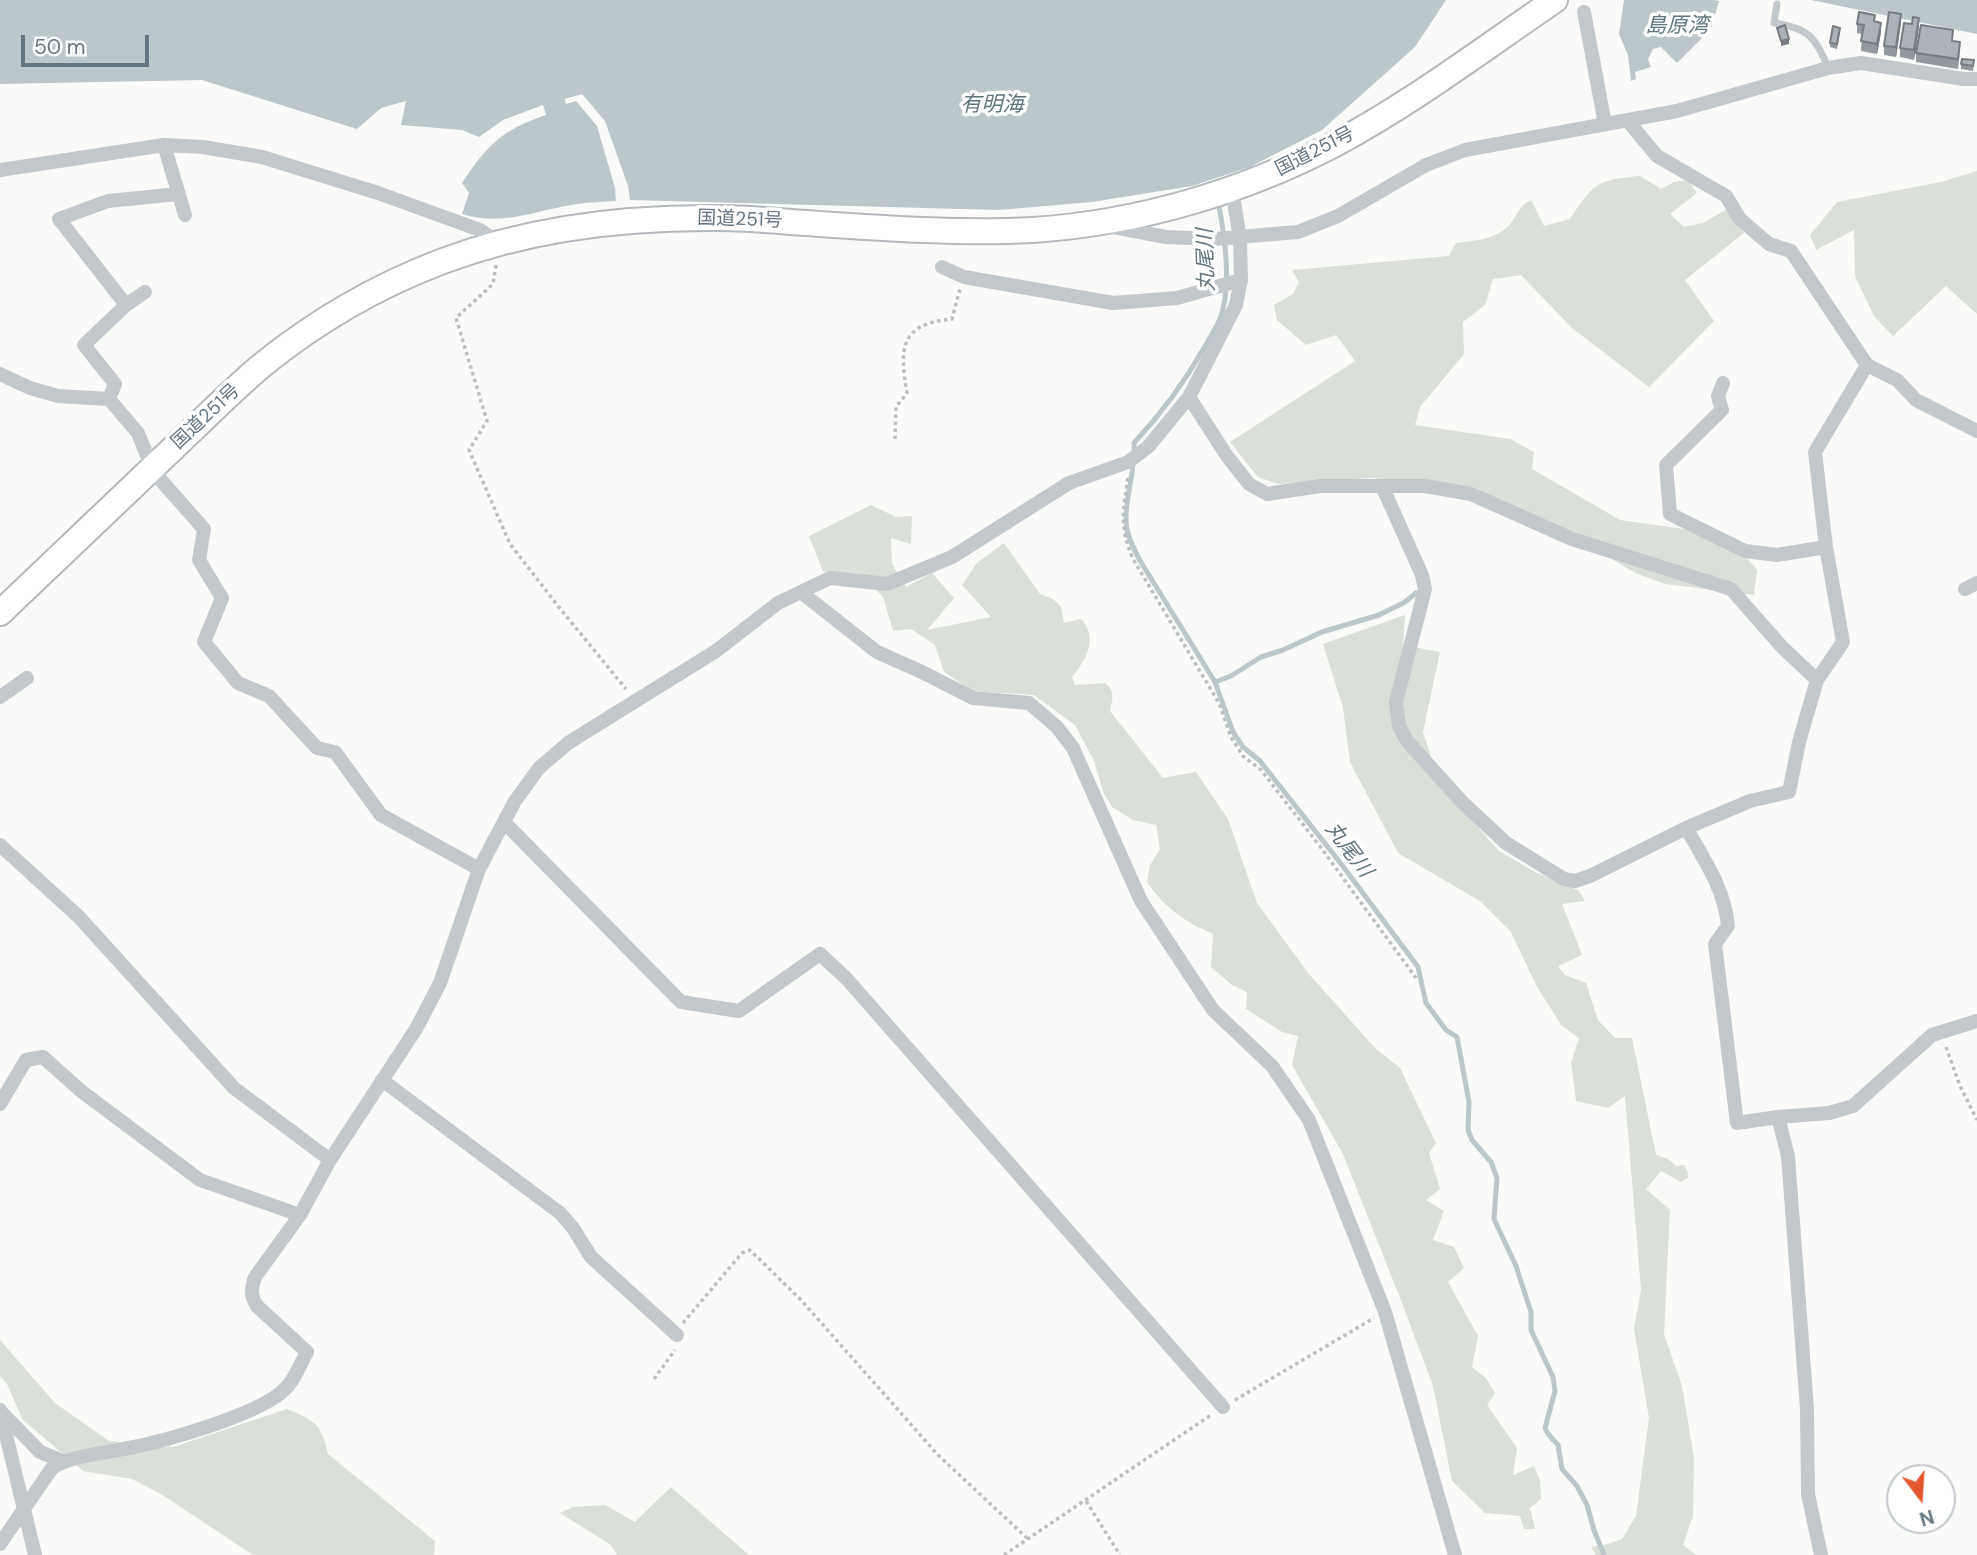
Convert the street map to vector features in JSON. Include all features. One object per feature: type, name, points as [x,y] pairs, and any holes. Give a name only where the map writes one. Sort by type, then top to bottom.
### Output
[{"type":"highway","name":"国道251号","points":[[0,613],[260,367],[308,331],[351,304],[445,261],[500,243],[562,229],[625,220],[721,218],[982,230],[1035,229],[1141,214],[1222,192],[1287,167],[1372,122],[1555,0]]},
{"type":"street","points":[[1584,12],[1605,124]]},
{"type":"street","points":[[1090,223],[1166,237],[1215,240],[1298,232],[1338,216],[1426,165],[1465,150],[1677,111],[1828,68],[1861,63],[1977,79]]},
{"type":"street","points":[[1627,120],[1657,156],[1726,196],[1740,219],[1750,228],[1769,244],[1791,251],[1867,365],[1897,380],[1916,400],[1977,431]]},
{"type":"street","points":[[0,170],[164,145],[203,147],[262,157],[378,193],[480,230],[500,243]]},
{"type":"street","points":[[164,145],[185,215]]},
{"type":"street","points":[[0,1544],[52,1468],[63,1461],[190,1433],[259,1406],[288,1387],[307,1352],[257,1306],[251,1289],[255,1278],[300,1214],[330,1160],[416,1029],[440,983],[479,869],[515,801],[539,768],[568,743],[716,651],[778,603],[830,578],[887,584],[952,557],[1069,483],[1133,458],[1148,447],[1189,397],[1236,305],[1231,282],[1235,239],[1222,192]]},
{"type":"street","points":[[126,305],[59,219],[108,201],[178,194]]},
{"type":"street","points":[[942,267],[964,277],[1113,303],[1177,298],[1231,282]]},
{"type":"street","points":[[109,400],[115,384],[84,345],[126,305],[145,292]]},
{"type":"street","points":[[1382,486],[1422,575],[1425,589],[1396,702],[1399,726],[1408,741],[1463,803],[1506,843],[1564,879],[1575,881],[1749,801],[1789,792],[1798,742],[1817,680],[1843,642],[1826,547],[1815,452],[1867,365]]},
{"type":"street","points":[[0,374],[30,388],[58,396],[109,400],[138,433],[152,468],[204,529],[199,560],[222,598],[204,642],[237,683],[269,696],[317,748],[335,752],[381,815],[479,869]]},
{"type":"street","points":[[1723,383],[1718,396],[1722,410],[1665,465],[1670,514],[1745,551],[1777,555],[1826,547]]},
{"type":"street","points":[[1189,397],[1227,456],[1249,484],[1267,494],[1320,486],[1424,486],[1471,494],[1572,540],[1731,589],[1782,647],[1817,680]]},
{"type":"street","points":[[802,593],[877,652],[973,698],[1029,703],[1073,748],[1141,901],[1213,1010],[1272,1066],[1309,1120],[1385,1312],[1455,1555]]},
{"type":"street","points":[[0,697],[27,678]]},
{"type":"street","points":[[505,822],[681,1002],[738,1011],[820,954],[846,978],[1223,1407]]},
{"type":"street","points":[[1686,828],[1713,874],[1727,909],[1728,926],[1715,944],[1737,1123],[1829,1113],[1853,1106],[1932,1035],[1977,1021]]},
{"type":"street","points":[[0,845],[79,917],[234,1088],[330,1160]]},
{"type":"street","points":[[0,1104],[26,1060],[43,1057],[80,1091],[200,1180],[300,1214]]},
{"type":"street","points":[[382,1080],[560,1213],[592,1257],[677,1335]]},
{"type":"street","points":[[1779,1117],[1788,1156],[1807,1409],[1808,1494],[1821,1555]]},
{"type":"street","points":[[1,1411],[40,1452],[63,1461]]},
{"type":"street","points":[[1,1411],[35,1555]]},
{"type":"lane","points":[[1777,4],[1774,23],[1793,26],[1818,42],[1828,68]]},
{"type":"path","points":[[500,243],[493,284],[456,318],[487,421],[469,450],[510,544],[637,701]]},
{"type":"path","points":[[895,439],[896,407],[907,393],[902,363],[903,348],[915,330],[933,321],[952,319],[964,277]]},
{"type":"path","points":[[1133,458],[1122,520],[1125,540],[1133,559],[1219,703],[1231,737],[1243,755],[1261,770],[1416,978]]},
{"type":"path","points":[[1943,1031],[1948,1055],[1977,1120]]},
{"type":"path","points":[[654,1379],[675,1353],[677,1335],[682,1325],[742,1253],[750,1250],[801,1300],[938,1455],[1028,1539]]},
{"type":"path","points":[[1004,1555],[1223,1407],[1385,1312]]},
{"type":"path","points":[[1086,1501],[1120,1555]]},
{"type":"shaded area","points":[[1977,171],[1977,314],[1946,286],[1893,336],[1874,316],[1855,276],[1854,230],[1816,250],[1810,235],[1837,202],[1941,182]]},
{"type":"shaded area","points":[[1640,176],[1661,189],[1674,182],[1688,180],[1697,193],[1670,214],[1684,227],[1703,223],[1729,208],[1744,233],[1685,280],[1714,321],[1649,387],[1572,328],[1521,275],[1493,279],[1485,305],[1463,322],[1464,354],[1420,407],[1415,425],[1510,439],[1534,452],[1532,469],[1620,520],[1727,535],[1757,570],[1754,595],[1665,584],[1635,573],[1574,536],[1473,487],[1371,478],[1278,484],[1258,477],[1230,442],[1355,361],[1336,335],[1306,345],[1277,320],[1274,305],[1293,294],[1299,282],[1292,270],[1449,256],[1456,243],[1500,233],[1531,200],[1544,226],[1570,219],[1597,186],[1614,179]]},
{"type":"shaded area","points":[[871,505],[896,517],[912,516],[911,544],[891,538],[892,564],[906,587],[932,573],[954,598],[927,630],[991,617],[962,585],[977,563],[1004,543],[1040,594],[1053,599],[1061,607],[1064,623],[1081,619],[1090,641],[1086,656],[1072,677],[1075,685],[1105,683],[1111,689],[1110,711],[1163,778],[1196,772],[1228,819],[1257,903],[1308,973],[1375,1048],[1400,1068],[1436,1143],[1429,1153],[1440,1189],[1426,1200],[1444,1211],[1433,1240],[1454,1247],[1464,1268],[1448,1282],[1478,1336],[1472,1367],[1486,1378],[1495,1393],[1487,1405],[1517,1448],[1513,1475],[1534,1466],[1540,1480],[1541,1499],[1530,1508],[1535,1529],[1524,1529],[1520,1516],[1485,1513],[1452,1481],[1433,1386],[1402,1303],[1343,1154],[1292,1065],[1298,1036],[1282,1032],[1246,1009],[1247,992],[1232,985],[1211,967],[1213,934],[1176,913],[1147,882],[1150,865],[1160,849],[1156,825],[1133,820],[1112,807],[1104,794],[1094,761],[1075,725],[1034,695],[972,691],[944,672],[935,645],[911,629],[893,631],[883,597],[860,574],[823,572],[809,536]]},
{"type":"shaded area","points":[[1405,615],[1403,645],[1440,652],[1423,732],[1440,784],[1499,851],[1535,872],[1578,890],[1585,901],[1562,904],[1582,955],[1558,966],[1565,975],[1586,983],[1598,1020],[1615,1038],[1632,1038],[1656,1155],[1668,1159],[1676,1166],[1684,1165],[1688,1173],[1688,1178],[1681,1182],[1661,1171],[1646,1189],[1670,1210],[1664,1334],[1682,1386],[1694,1458],[1693,1516],[1683,1545],[1696,1555],[1596,1555],[1591,1547],[1622,1539],[1636,1516],[1649,1418],[1634,1329],[1641,1290],[1625,1096],[1608,1108],[1576,1101],[1571,1063],[1579,1038],[1561,1025],[1536,985],[1511,932],[1480,901],[1398,853],[1350,762],[1343,708],[1323,644]]},
{"type":"shaded area","points":[[0,1340],[55,1403],[109,1441],[173,1447],[287,1409],[304,1416],[320,1429],[328,1454],[435,1541],[434,1555],[253,1555],[161,1494],[132,1479],[83,1471],[23,1420],[7,1384],[0,1376]]},
{"type":"shaded area","points":[[671,1487],[749,1555],[617,1555],[611,1545],[560,1513],[573,1507],[605,1505],[635,1522]]},
{"type":"water","name":"有明海","points":[[0,0],[1446,0],[1415,47],[1322,130],[1250,167],[1192,186],[1092,202],[999,210],[630,200],[628,186],[605,121],[582,94],[565,99],[566,104],[576,101],[597,126],[615,188],[616,201],[577,204],[492,219],[462,214],[469,193],[462,183],[479,158],[497,140],[546,115],[543,105],[503,120],[479,137],[462,130],[401,125],[406,101],[381,108],[357,129],[202,80],[0,84]]},
{"type":"water","name":"島原湾","points":[[1624,0],[1719,1],[1711,29],[1677,63],[1661,47],[1653,49],[1648,59],[1651,67],[1635,72],[1636,79],[1631,81],[1628,55],[1619,34]]},
{"type":"water","points":[[1811,0],[1977,0],[1977,34]]},
{"type":"building","points":[[1859,12],[1875,15],[1874,21],[1881,23],[1877,44],[1861,41],[1864,25],[1857,24]]},
{"type":"building","points":[[1889,12],[1901,14],[1896,47],[1884,46]]},
{"type":"building","points":[[1913,17],[1919,18],[1914,50],[1900,48],[1904,23],[1912,24]]},
{"type":"building","points":[[1785,25],[1789,39],[1781,41],[1777,28]]},
{"type":"building","points":[[1921,25],[1953,30],[1952,41],[1960,42],[1958,59],[1916,53]]},
{"type":"building","points":[[1833,26],[1840,28],[1837,44],[1830,43]]},
{"type":"building","points":[[1962,59],[1974,60],[1973,66],[1961,64]]},
{"type":"waterway","name":"丸尾川","points":[[1218,202],[1226,261],[1224,306],[1217,326],[1188,374],[1134,443],[1126,512],[1127,532],[1139,559],[1215,682],[1233,732],[1243,747],[1260,761],[1342,865],[1418,967],[1426,1003],[1446,1030],[1457,1037],[1469,1102],[1468,1130],[1472,1140],[1491,1162],[1497,1178],[1494,1219],[1516,1266],[1531,1312],[1531,1330],[1553,1377],[1555,1391],[1545,1428],[1558,1445],[1562,1469],[1577,1486],[1587,1505],[1604,1555]]},
{"type":"waterway","points":[[1215,682],[1231,676],[1261,657],[1322,632],[1379,615],[1405,602],[1416,593]]}]
